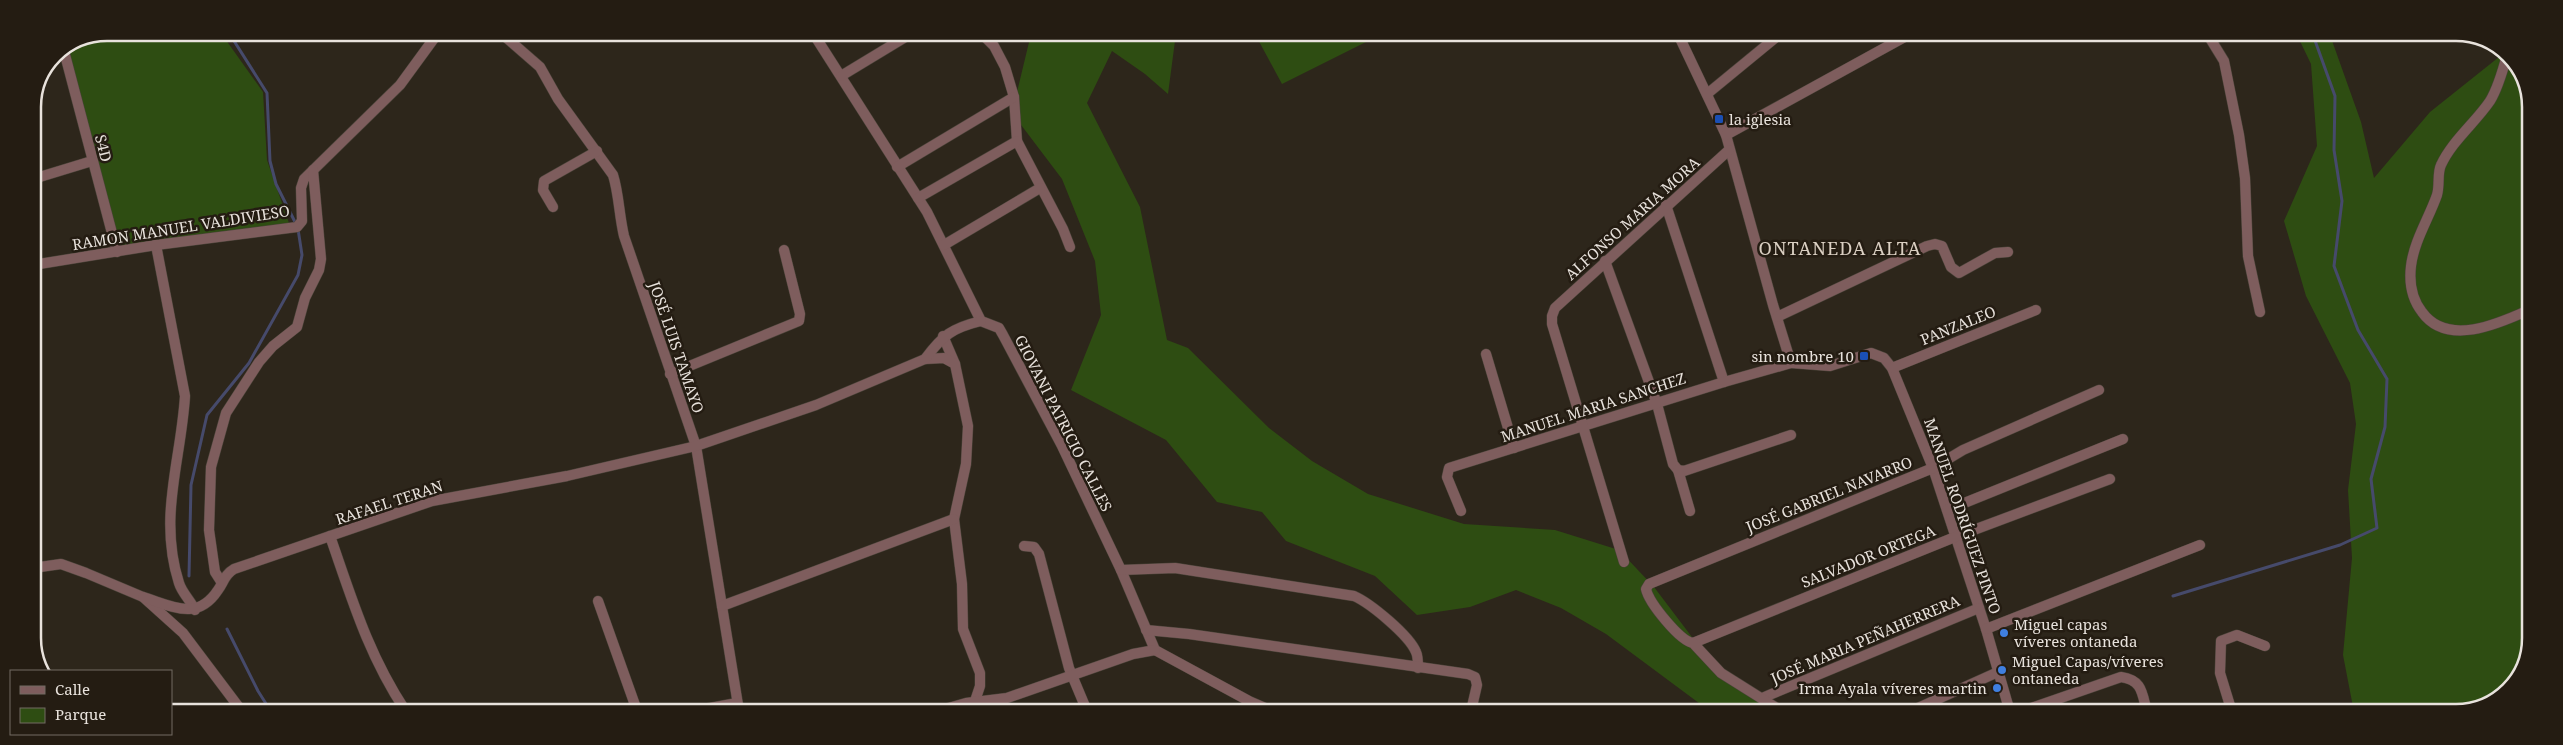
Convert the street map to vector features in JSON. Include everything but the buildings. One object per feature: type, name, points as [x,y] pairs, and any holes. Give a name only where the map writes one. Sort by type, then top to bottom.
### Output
[{"type":"street","name":"RAMON MANUEL VALDIVIESO","points":[[41,265],[156,245],[297,227],[302,221],[302,183],[400,84],[432,41]]},
{"type":"street","name":"JOSÉ LUIS TAMAYO","points":[[510,41],[540,67],[558,99],[613,175],[624,236],[696,446],[738,704]]},
{"type":"street","points":[[818,41],[918,198],[944,245],[981,320],[965,324],[943,336],[925,359]]},
{"type":"street","points":[[841,76],[899,41]]},
{"type":"street","points":[[987,41],[997,53],[1004,67],[1014,97],[1017,141],[1063,229],[1070,247]]},
{"type":"street","points":[[1681,41],[1726,135],[1791,364],[1830,366],[1871,353],[1884,358],[1892,368]]},
{"type":"street","points":[[1707,94],[1771,41]]},
{"type":"street","points":[[1726,135],[1897,41]]},
{"type":"street","points":[[2212,41],[2224,61],[2238,135],[2245,178],[2248,256],[2260,312]]},
{"type":"street","name":"S4D","points":[[66,57],[117,252]]},
{"type":"street","points":[[2505,64],[2490,101],[2441,166],[2438,193],[2421,233],[2411,264],[2410,289],[2417,306],[2428,320],[2438,327],[2452,331],[2491,325],[2522,313]]},
{"type":"street","points":[[897,167],[1014,97]]},
{"type":"street","points":[[918,198],[1017,141]]},
{"type":"street","name":"ALFONSO MARIA MORA","points":[[1582,428],[1552,324],[1552,316],[1556,308],[1605,261],[1729,150]]},
{"type":"street","points":[[553,208],[543,190],[544,181],[597,151]]},
{"type":"street","points":[[41,176],[92,161]]},
{"type":"street","points":[[222,583],[215,572],[209,530],[210,467],[226,413],[259,362],[297,326],[305,298],[319,270],[321,259],[313,170]]},
{"type":"street","points":[[944,245],[1040,188]]},
{"type":"street","points":[[1666,206],[1724,382]]},
{"type":"street","points":[[1777,317],[1927,246],[1935,244],[1942,246],[1951,267],[1959,273],[1996,253],[2008,252]]},
{"type":"street","points":[[156,245],[185,396],[184,417],[170,507],[171,548],[180,585],[195,610]]},
{"type":"street","points":[[670,374],[799,321],[800,314],[784,250]]},
{"type":"street","points":[[1605,261],[1657,404],[1673,464],[1680,470],[1690,510]]},
{"type":"street","name":"PANZALEO","points":[[1892,368],[2036,310]]},
{"type":"street","name":"GIOVANI PATRICIO CALLES","points":[[981,320],[999,328],[1062,446],[1121,570],[1155,650]]},
{"type":"street","points":[[943,336],[955,364],[968,426],[966,464],[954,519],[962,584],[963,629],[980,673],[980,686],[975,701]]},
{"type":"street","points":[[1486,354],[1514,448]]},
{"type":"street","points":[[925,359],[944,358],[955,364]]},
{"type":"street","name":"RAFAEL TERAN","points":[[195,610],[207,605],[228,572],[234,569],[432,501],[567,476],[696,446],[816,405],[925,359]]},
{"type":"street","name":"MANUEL MARIA SANCHEZ","points":[[1461,511],[1446,477],[1448,470],[1724,382],[1791,364]]},
{"type":"street","name":"MANUEL RODRÍGUEZ PINTO","points":[[1892,368],[1933,468],[1986,629],[2008,704]]},
{"type":"street","name":"JOSÉ GABRIEL NAVARRO","points":[[1693,643],[1687,642],[1679,635],[1662,614],[1647,593],[1649,584],[1933,468],[1963,450],[2099,390]]},
{"type":"street","points":[[1582,428],[1624,562]]},
{"type":"street","points":[[1680,470],[1791,435]]},
{"type":"street","points":[[1947,510],[2123,439]]},
{"type":"street","name":"SALVADOR ORTEGA","points":[[1693,643],[1955,537],[2110,479]]},
{"type":"street","points":[[722,606],[954,519]]},
{"type":"street","points":[[330,536],[371,651],[387,683],[401,704]]},
{"type":"street","points":[[1986,629],[2200,545]]},
{"type":"street","points":[[1024,546],[1034,547],[1039,554],[1066,659],[1084,704]]},
{"type":"street","points":[[41,567],[61,564],[143,597],[183,610],[195,610]]},
{"type":"street","points":[[1121,570],[1175,568],[1354,596],[1370,605],[1406,638],[1416,652],[1418,668]]},
{"type":"street","points":[[143,597],[183,633],[236,704]]},
{"type":"street","points":[[598,600],[635,704]]},
{"type":"street","name":"JOSÉ MARIA PEÑAHERRERA","points":[[1762,698],[1979,608]]},
{"type":"street","points":[[1146,630],[1189,634],[1475,677],[1477,685],[1472,704]]},
{"type":"street","points":[[2230,704],[2220,673],[2221,641],[2236,635],[2264,646]]},
{"type":"street","points":[[1693,643],[1722,673],[1771,704]]},
{"type":"street","points":[[964,704],[1007,698],[1133,654],[1155,650],[1255,704]]},
{"type":"street","points":[[1927,704],[1998,672]]},
{"type":"street","points":[[2043,704],[2121,677],[2132,678],[2139,686],[2145,704]]},
{"type":"green space","points":[[108,41],[227,41],[263,92],[267,160],[289,223],[121,247],[66,57],[82,46]]},
{"type":"green space","points":[[1029,41],[1175,41],[1168,94],[1145,74],[1112,51],[1087,103],[1140,207],[1167,340],[1188,348],[1269,428],[1312,461],[1368,494],[1464,524],[1555,530],[1619,550],[1654,587],[1720,674],[1768,704],[1700,704],[1606,634],[1561,608],[1516,590],[1470,607],[1417,615],[1375,576],[1286,541],[1262,512],[1217,502],[1166,440],[1071,390],[1101,315],[1095,261],[1062,179],[1012,113]]},
{"type":"green space","points":[[1259,41],[1368,41],[1282,84]]},
{"type":"green space","points":[[2300,41],[2332,41],[2361,122],[2374,178],[2430,112],[2498,57],[2511,71],[2517,82],[2522,103],[2522,638],[2517,663],[2511,674],[2496,690],[2477,700],[2456,704],[2352,704],[2343,655],[2352,558],[2348,490],[2356,424],[2350,383],[2306,296],[2284,221],[2317,146],[2311,64]]},
{"type":"waterway","points":[[234,41],[267,93],[270,161],[276,184],[296,224]]},
{"type":"waterway","points":[[2173,596],[2340,545],[2377,528],[2371,479],[2385,427],[2387,379],[2358,330],[2334,266],[2342,201],[2334,150],[2335,96],[2315,41]]},
{"type":"waterway","points":[[189,576],[191,485],[207,415],[249,363],[298,275],[302,255],[298,229]]},
{"type":"waterway","points":[[227,629],[266,704]]},
{"type":"place","name":"la iglesia","points":[[1719,119]]},
{"type":"place","name":"sin nombre 10","points":[[1864,356]]},
{"type":"place","name":"Miguel capas víveres ontaneda","points":[[2004,633]]},
{"type":"place","name":"Miguel Capas/víveres ontaneda","points":[[2002,670]]},
{"type":"place","name":"Irma Ayala víveres martin","points":[[1997,688]]},
{"type":"district","name":"ONTANEDA ALTA","points":[[1840,248]]}]
